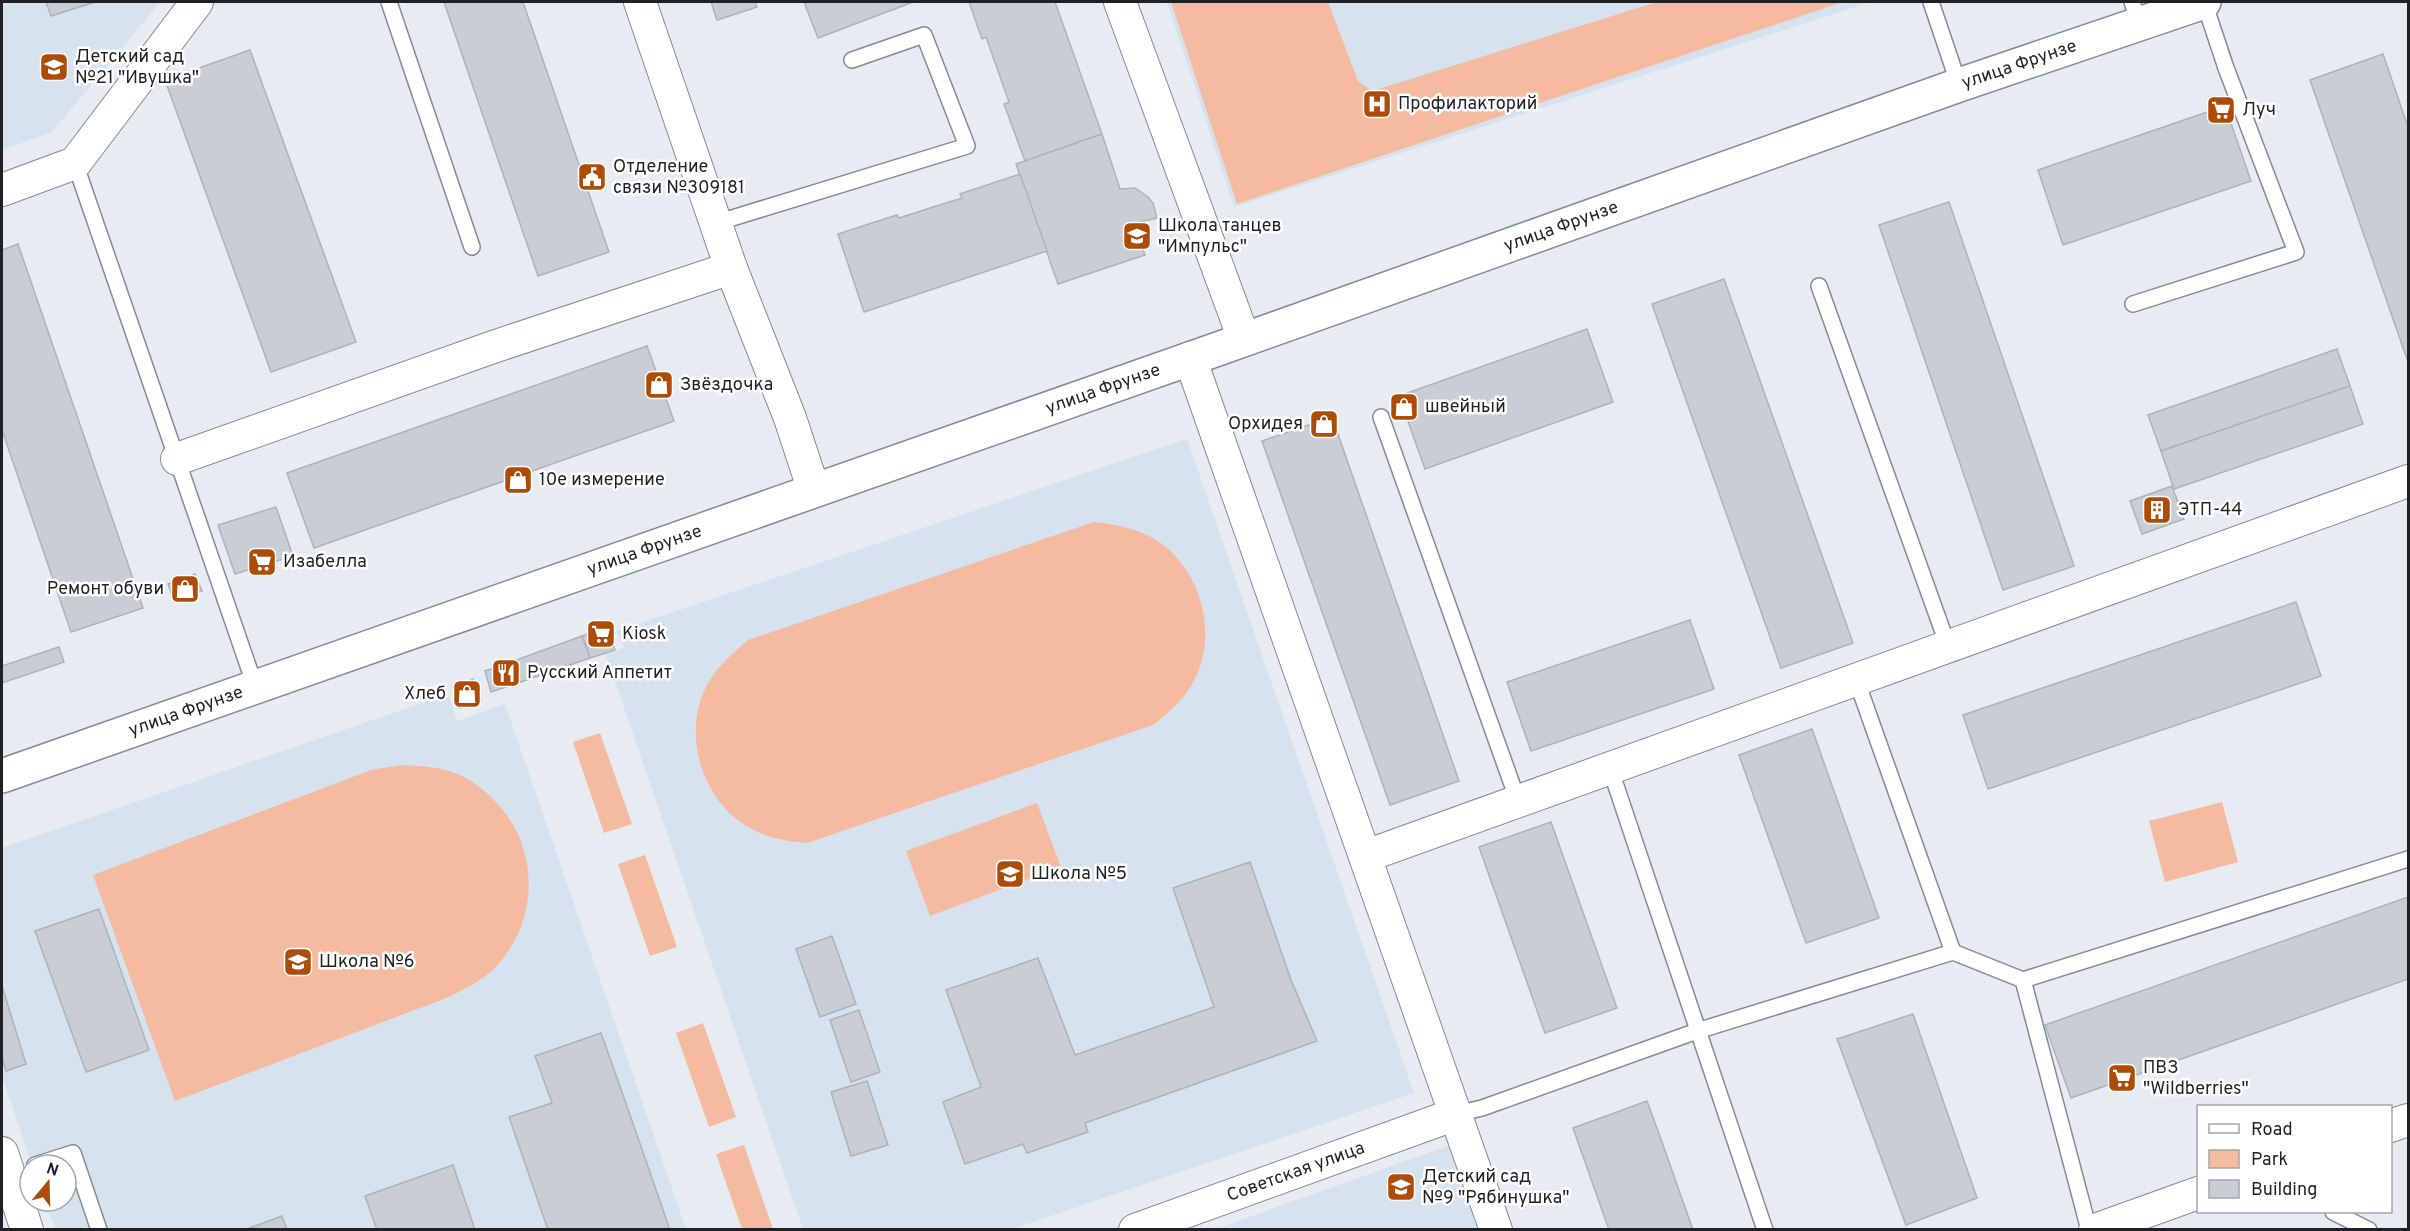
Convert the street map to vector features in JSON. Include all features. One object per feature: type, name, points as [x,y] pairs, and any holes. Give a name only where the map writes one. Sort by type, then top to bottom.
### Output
[{"type":"main road","name":"улица Фрунзе","points":[[2,776],[1959,85],[2136,12],[2204,2]]},
{"type":"street","points":[[2,189],[75,163],[197,2]]},
{"type":"street","points":[[640,2],[731,268],[790,418],[814,491]]},
{"type":"street","points":[[1120,2],[1244,339]]},
{"type":"street","points":[[177,459],[496,346],[731,268]]},
{"type":"street","points":[[1190,358],[1496,1230]]},
{"type":"street","points":[[1366,856],[2409,481]]},
{"type":"street","name":"Советская улица","points":[[1135,1230],[1456,1114]]},
{"type":"street","points":[[2392,1126],[2409,1120]]},
{"type":"street","points":[[15,1167],[27,1230]]},
{"type":"street","points":[[2095,1230],[2197,1194]]},
{"type":"lane","points":[[389,2],[472,247]]},
{"type":"lane","points":[[1931,2],[1959,85]]},
{"type":"lane","points":[[2133,304],[2296,252],[2226,68],[2204,2]]},
{"type":"lane","points":[[716,222],[967,146],[924,35],[852,60]]},
{"type":"lane","points":[[75,163],[255,686]]},
{"type":"lane","points":[[1818,286],[1948,646]]},
{"type":"lane","points":[[1381,417],[1518,801]]},
{"type":"lane","points":[[1856,679],[1953,952]]},
{"type":"lane","points":[[1610,768],[1765,1230]]},
{"type":"lane","points":[[1456,1114],[1482,1108],[1697,1031],[1953,952],[2023,980],[2409,859]]},
{"type":"lane","points":[[2023,980],[2089,1230]]},
{"type":"lane","points":[[15,1167],[73,1153],[99,1230]]},
{"type":"lane","points":[[2335,1213],[2369,1230]]},
{"type":"shaded area","name":"Детский сад №21 \"Ивушка\"","points":[[2,2],[160,2],[52,132],[2,150]]},
{"type":"shaded area","name":"Профилакторий","points":[[1167,2],[1871,2],[1234,207]]},
{"type":"shaded area","name":"Школа №5","points":[[1187,439],[1414,1093],[1012,1229],[803,1229],[606,655],[624,648],[617,631]]},
{"type":"shaded area","name":"Школа №6","points":[[448,694],[457,721],[505,704],[686,1229],[55,1229],[49,1213],[78,1213],[78,1153],[28,1153],[2,1076],[2,848]]},
{"type":"shaded area","name":"Детский сад №9 \"Рябинушка\"","points":[[1453,1144],[1484,1230],[1213,1230]]},
{"type":"green space","name":"Профилакторий","points":[[1171,2],[1328,2],[1358,81],[1372,91],[1657,2],[1843,2],[1237,204]]},
{"type":"green space","points":[[1094,522],[1134,530],[1147,535],[1165,547],[1181,562],[1200,601],[1205,623],[1205,645],[1200,666],[1183,697],[1153,725],[807,843],[760,833],[736,818],[720,803],[701,764],[696,742],[696,721],[701,699],[710,680],[723,663],[748,640]]},
{"type":"green space","points":[[600,733],[632,824],[604,833],[573,742]]},
{"type":"green space","points":[[402,765],[442,769],[464,777],[487,793],[505,813],[519,836],[526,860],[529,886],[525,912],[516,937],[501,961],[484,977],[449,997],[175,1101],[93,875],[371,770]]},
{"type":"green space","points":[[2222,802],[2238,862],[2165,882],[2149,821]]},
{"type":"green space","points":[[1037,803],[1061,867],[930,916],[906,851]]},
{"type":"green space","points":[[645,855],[677,947],[650,956],[618,864]]},
{"type":"green space","points":[[703,1023],[736,1117],[709,1127],[676,1033]]},
{"type":"green space","points":[[744,1145],[773,1229],[742,1229],[716,1154]]},
{"type":"building","points":[[46,2],[95,2],[51,16]]},
{"type":"building","points":[[444,2],[523,2],[609,252],[538,276]]},
{"type":"building","points":[[711,2],[755,2],[757,7],[717,20]]},
{"type":"building","points":[[804,2],[913,2],[818,38]]},
{"type":"building","points":[[969,2],[1055,2],[1102,134],[1025,161],[1004,104],[1009,102],[986,37],[982,39]]},
{"type":"building","points":[[250,50],[356,342],[271,372],[165,80]]},
{"type":"building","points":[[2383,54],[2408,127],[2408,362],[2310,80]]},
{"type":"building","points":[[2225,106],[2251,181],[2063,245],[2038,170]]},
{"type":"building","points":[[1102,134],[1120,189],[1135,188],[1148,197],[1153,203],[1157,218],[1133,224],[1145,255],[1058,284],[1016,164]]},
{"type":"building","points":[[1020,174],[1047,251],[864,312],[838,234],[962,198],[960,194]]},
{"type":"building","points":[[1949,202],[2074,566],[2003,590],[1879,225]]},
{"type":"building","points":[[18,244],[143,608],[71,632],[2,430],[2,250]]},
{"type":"building","points":[[1724,279],[1853,643],[1781,668],[1652,304]]},
{"type":"building","points":[[1587,329],[1613,402],[1425,469],[1399,396]]},
{"type":"building","points":[[647,346],[674,421],[314,548],[287,473]]},
{"type":"building","points":[[2337,349],[2350,386],[2161,451],[2148,415]]},
{"type":"building","points":[[2350,386],[2363,424],[2174,489],[2161,451]]},
{"type":"building","points":[[1332,417],[1459,781],[1390,805],[1262,441]]},
{"type":"building","name":"ЭТП-44","points":[[2172,486],[2184,519],[2142,534],[2130,501]]},
{"type":"building","points":[[276,507],[293,556],[235,574],[218,525]]},
{"type":"building","points":[[195,574],[202,591],[174,601],[168,584]]},
{"type":"building","points":[[2296,602],[2321,676],[1988,789],[1963,715]]},
{"type":"building","points":[[1690,620],[1714,689],[1531,751],[1507,682]]},
{"type":"building","points":[[607,627],[615,650],[590,658],[582,636]]},
{"type":"building","points":[[582,636],[590,658],[515,684],[508,663]]},
{"type":"building","points":[[59,647],[64,662],[2,683],[2,666]]},
{"type":"building","points":[[508,663],[515,684],[491,692],[485,671]]},
{"type":"building","name":"Хлеб","points":[[473,679],[481,700],[460,708],[453,687]]},
{"type":"building","points":[[1812,729],[1879,918],[1806,943],[1739,755]]},
{"type":"building","points":[[1551,822],[1617,1008],[1545,1033],[1479,847]]},
{"type":"building","points":[[1250,862],[1291,980],[1317,1041],[1085,1123],[1088,1132],[1027,1153],[1023,1144],[965,1164],[943,1102],[981,1087],[946,990],[1038,958],[1075,1055],[1214,1007],[1173,888]]},
{"type":"building","points":[[2408,897],[2408,979],[2071,1098],[2045,1025]]},
{"type":"building","points":[[99,909],[149,1050],[86,1072],[35,931]]},
{"type":"building","points":[[832,936],[856,1004],[820,1017],[796,949]]},
{"type":"building","points":[[2,986],[26,1064],[6,1071],[2,1057]]},
{"type":"building","points":[[859,1010],[880,1072],[851,1082],[830,1020]]},
{"type":"building","points":[[1913,1014],[1977,1198],[1906,1225],[1837,1039]]},
{"type":"building","points":[[601,1033],[670,1230],[548,1230],[509,1117],[552,1103],[535,1056]]},
{"type":"building","points":[[867,1081],[888,1145],[851,1156],[831,1092]]},
{"type":"building","points":[[1647,1101],[1693,1230],[1609,1230],[1573,1128]]},
{"type":"building","points":[[453,1165],[475,1230],[377,1230],[365,1196]]},
{"type":"building","points":[[282,1216],[287,1230],[244,1230]]},
{"type":"place","name":"Детский сад №21 \"Ивушка\"","points":[[54,67]]},
{"type":"place","name":"Профилакторий","points":[[1377,104]]},
{"type":"place","name":"Луч","points":[[2221,110]]},
{"type":"place","name":"Отделение связи №309181","points":[[592,177]]},
{"type":"place","name":"Школа танцев \"Импульс\"","points":[[1137,236]]},
{"type":"place","name":"Звёздочка","points":[[659,385]]},
{"type":"place","name":"швейный","points":[[1404,407]]},
{"type":"place","name":"Орхидея","points":[[1324,424]]},
{"type":"place","name":"10е измерение","points":[[518,480]]},
{"type":"place","name":"ЭТП-44","points":[[2157,510]]},
{"type":"place","name":"Изабелла","points":[[262,562]]},
{"type":"place","name":"Ремонт обуви","points":[[185,589]]},
{"type":"place","name":"Kiosk","points":[[601,634]]},
{"type":"place","name":"Русский Аппетит","points":[[506,673]]},
{"type":"place","name":"Хлеб","points":[[467,694]]},
{"type":"place","name":"Школа №5","points":[[1010,874]]},
{"type":"place","name":"Школа №6","points":[[298,962]]},
{"type":"place","name":"ПВЗ \"Wildberries\"","points":[[2122,1078]]},
{"type":"place","name":"Детский сад №9 \"Рябинушка\"","points":[[1401,1187]]}]
